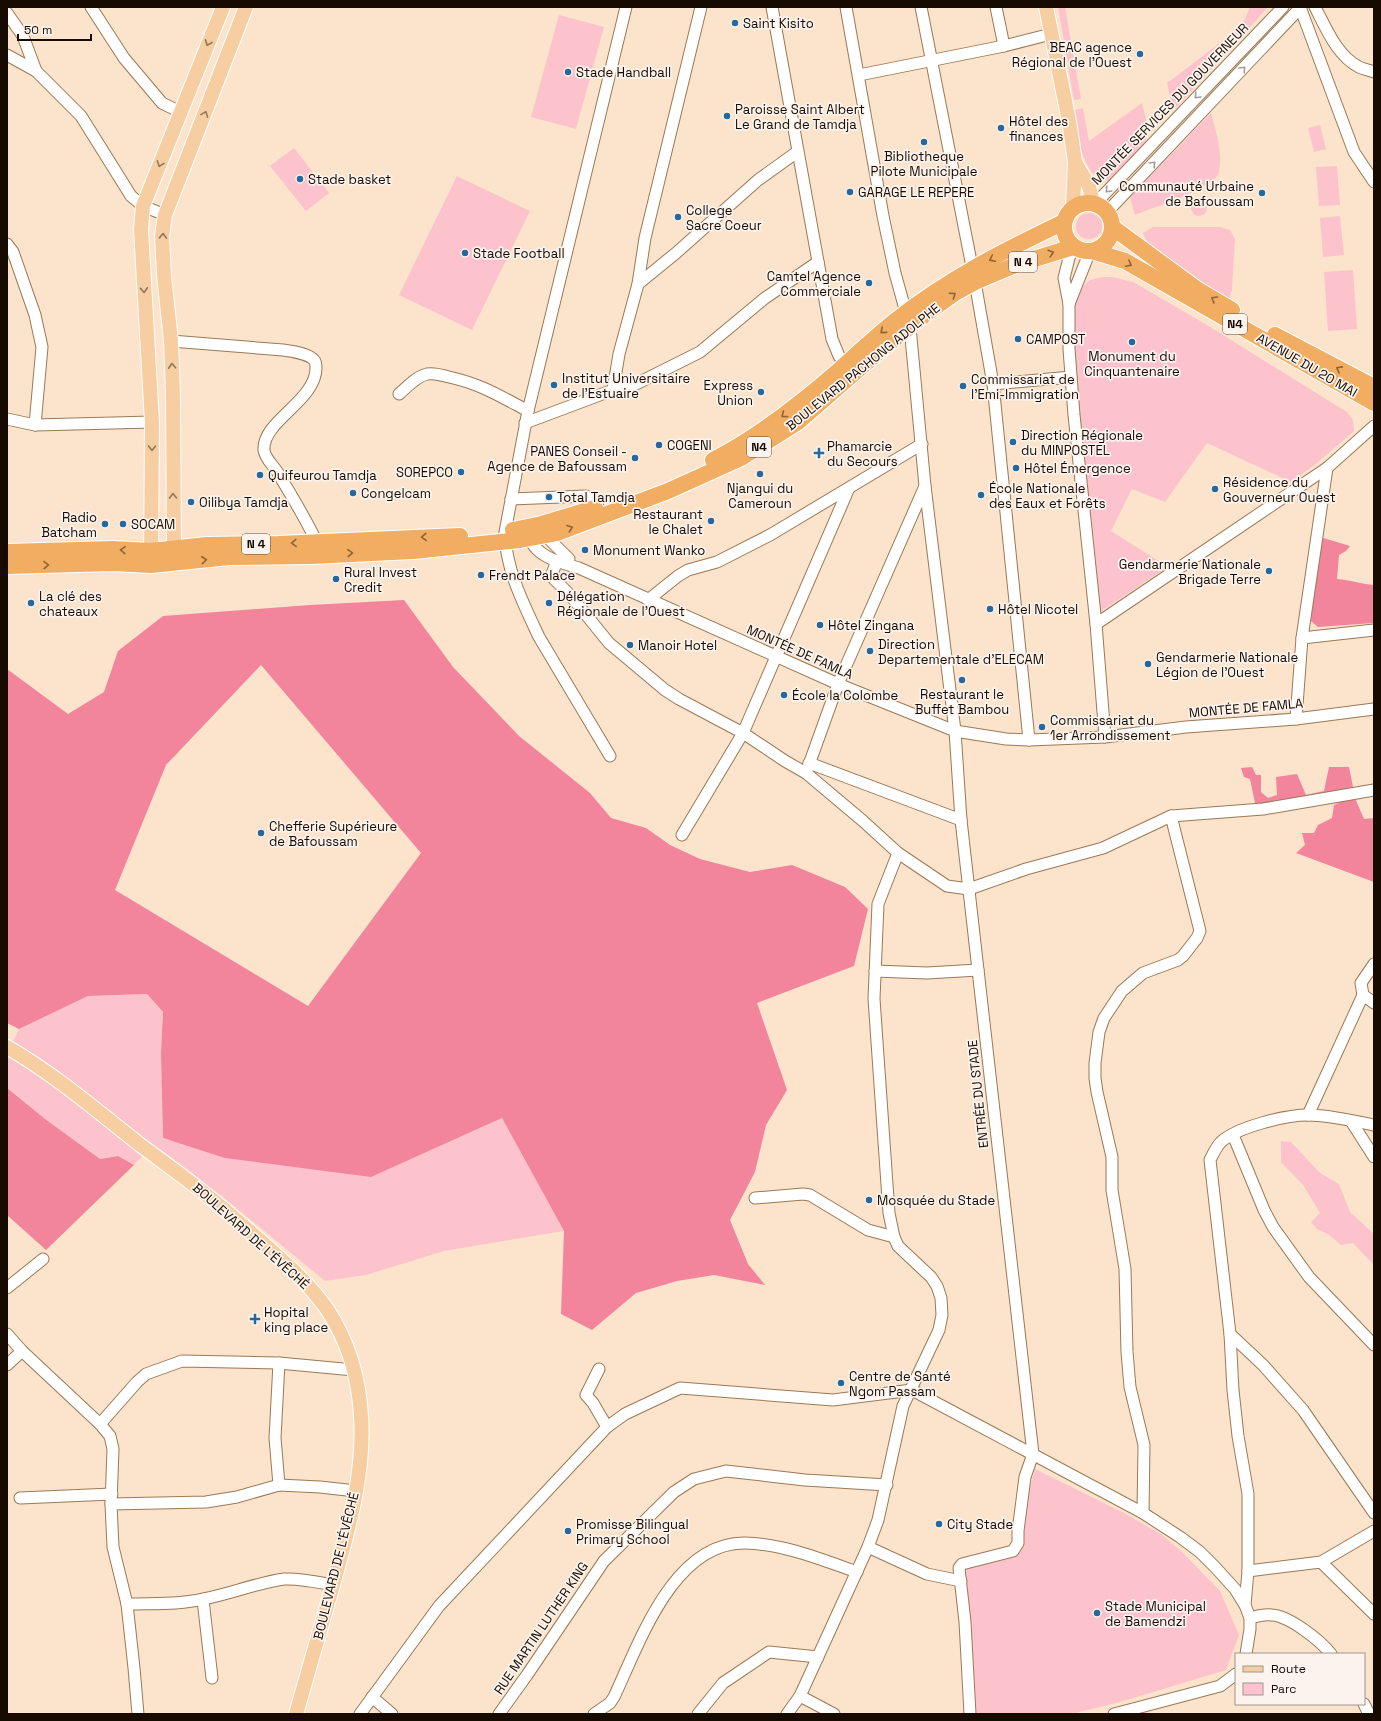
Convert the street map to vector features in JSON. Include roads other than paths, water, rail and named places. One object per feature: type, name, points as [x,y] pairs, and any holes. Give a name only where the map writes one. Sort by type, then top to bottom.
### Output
[{"type":"highway","points":[[1079,204],[1102,212],[1111,234],[1104,245],[1082,249],[1066,238],[1064,233],[1064,222],[1069,212],[1074,207],[1079,204]]},
{"type":"highway","name":"AVENUE DU 20 MAI","points":[[1102,212],[1198,290],[1285,340],[1374,388]]},
{"type":"highway","name":"N 4","points":[[974,275],[1064,222]]},
{"type":"highway","name":"AVENUE DU 20 MAI","points":[[1082,249],[1125,262],[1374,403]]},
{"type":"highway","name":"N 4","points":[[974,275],[1082,249]]},
{"type":"highway","name":"BOULEVARD PACHONG ADOLPHE","points":[[505,537],[544,530],[668,491],[741,458],[798,422],[850,369],[908,320],[955,293],[974,275]]},
{"type":"highway","name":"N 4","points":[[7,566],[113,563],[174,556],[229,557],[320,548],[413,551],[505,537]]},
{"type":"highway","name":"N 4","points":[[7,552],[112,549],[151,558]]},
{"type":"main road","points":[[151,558],[152,422],[140,229],[143,206],[223,7]]},
{"type":"main road","points":[[174,556],[173,393],[171,341],[163,267],[162,236],[165,215],[246,7]]},
{"type":"main road","points":[[1046,7],[1070,121],[1075,162],[1074,207]]},
{"type":"main road","points":[[1075,162],[1102,212]]},
{"type":"main road","name":"BOULEVARD DE L'ÉVÊCHÉ","points":[[7,1047],[32,1062],[100,1112],[139,1144],[201,1190],[296,1272],[315,1293],[336,1324],[347,1347],[354,1370],[361,1417],[361,1444],[356,1491],[333,1585],[296,1714]]},
{"type":"street","points":[[91,7],[124,58],[162,103],[180,112]]},
{"type":"street","points":[[610,756],[539,637],[515,581],[505,537],[528,412],[626,7]]},
{"type":"street","points":[[613,390],[619,354],[638,284],[645,238],[702,7]]},
{"type":"street","points":[[772,7],[832,340],[839,356],[850,369]]},
{"type":"street","name":"ENTRÉE DU STADE","points":[[846,7],[885,223],[895,273],[908,320],[955,732],[961,820],[1033,1454]]},
{"type":"street","points":[[921,7],[930,61],[974,275],[993,384],[1029,740]]},
{"type":"street","points":[[996,7],[1004,46]]},
{"type":"street","name":"MONTÉE SERVICES DU GOUVERNEUR","points":[[1102,212],[1283,7]]},
{"type":"street","points":[[1102,212],[1301,7],[1354,152],[1374,182]]},
{"type":"street","points":[[1315,7],[1331,37],[1346,58],[1359,67],[1374,72]]},
{"type":"street","points":[[7,13],[20,31],[36,71]]},
{"type":"street","points":[[859,75],[1004,46],[1051,34]]},
{"type":"street","points":[[7,55],[36,71],[81,116],[131,196],[143,206],[165,215]]},
{"type":"street","points":[[638,284],[676,253],[758,180],[797,152]]},
{"type":"street","points":[[7,244],[13,252],[32,308],[42,346],[35,425]]},
{"type":"street","points":[[1082,249],[1067,262],[1064,278],[1069,304],[1071,377],[1081,494],[1096,624],[1105,737]]},
{"type":"street","points":[[1069,304],[1082,249]]},
{"type":"street","points":[[526,423],[613,390],[632,386],[700,352],[765,298],[818,262]]},
{"type":"street","points":[[171,341],[283,350],[297,352],[314,359],[316,364],[316,376],[314,380],[306,392],[275,425],[264,447],[265,455],[282,481],[320,548]]},
{"type":"street","points":[[400,394],[413,382],[427,374],[440,375],[479,385],[504,397],[528,412]]},
{"type":"street","points":[[993,384],[1071,377]]},
{"type":"street","points":[[7,418],[35,425],[152,422]]},
{"type":"street","points":[[1096,624],[1327,468],[1374,426]]},
{"type":"street","points":[[648,600],[688,570],[717,562],[770,535],[922,444]]},
{"type":"street","points":[[1296,719],[1302,638],[1327,468]]},
{"type":"street","points":[[807,768],[838,684],[926,486]]},
{"type":"street","points":[[682,835],[743,733],[849,488]]},
{"type":"street","points":[[511,499],[586,496],[593,500],[600,512]]},
{"type":"street","points":[[544,530],[561,559],[552,574],[554,579],[570,595],[609,643],[665,690],[807,768],[961,820]]},
{"type":"street","name":"MONTÉE DE FAMLA","points":[[528,534],[541,553],[561,559],[648,600],[838,684],[955,732],[998,738],[1029,740],[1105,737],[1186,727],[1296,719],[1374,709]]},
{"type":"street","points":[[1302,638],[1374,630]]},
{"type":"street","points":[[807,768],[898,853],[947,886],[969,889],[1026,869],[1103,848],[1171,816],[1263,809],[1374,790]]},
{"type":"street","points":[[1143,1513],[1144,1446],[1130,1387],[1127,1352],[1125,1269],[1112,1190],[1112,1157],[1095,1078],[1099,1032],[1104,1018],[1122,991],[1142,973],[1178,960],[1197,938],[1200,931],[1171,816]]},
{"type":"street","points":[[787,1714],[800,1696],[868,1547],[878,1520],[900,1414],[939,1330],[942,1315],[941,1298],[937,1286],[931,1276],[898,1246],[894,1238],[890,1224],[886,1182],[874,998],[878,904],[898,853]]},
{"type":"street","points":[[1308,1115],[1363,994],[1361,983],[1374,964]]},
{"type":"street","points":[[875,971],[927,973],[978,970]]},
{"type":"street","points":[[1363,994],[1374,1003]]},
{"type":"street","points":[[1245,1605],[1248,1571],[1248,1494],[1238,1436],[1233,1390],[1230,1334],[1210,1160],[1222,1141],[1272,1119],[1308,1115],[1374,1125]]},
{"type":"street","points":[[1351,1121],[1374,1157]]},
{"type":"street","points":[[1233,1135],[1264,1210],[1273,1227],[1309,1277],[1374,1345]]},
{"type":"street","points":[[755,1198],[802,1194],[810,1195],[868,1230],[894,1238]]},
{"type":"street","points":[[7,1288],[43,1259]]},
{"type":"street","points":[[7,1334],[22,1351],[100,1424],[110,1436],[113,1449],[113,1547],[127,1604],[138,1714]]},
{"type":"street","points":[[1230,1334],[1263,1366],[1303,1410],[1374,1513]]},
{"type":"street","points":[[7,1365],[22,1351]]},
{"type":"street","points":[[100,1424],[137,1382],[146,1374],[182,1361],[279,1364],[354,1370]]},
{"type":"street","points":[[279,1364],[275,1438],[279,1485]]},
{"type":"street","points":[[599,1369],[586,1395],[593,1403],[607,1427]]},
{"type":"street","points":[[360,1714],[439,1606],[607,1427],[625,1414],[680,1388],[833,1400],[912,1390],[1143,1513],[1200,1552],[1216,1566],[1235,1589],[1245,1605],[1250,1618],[1246,1653]]},
{"type":"street","points":[[970,1714],[959,1568],[962,1564],[1013,1551],[1018,1543],[1024,1477],[1033,1454]]},
{"type":"street","name":"RUE MARTIN LUTHER KING","points":[[499,1714],[604,1561],[682,1485],[694,1479],[726,1471],[805,1480],[886,1485]]},
{"type":"street","points":[[20,1498],[206,1502],[237,1497],[279,1485],[356,1491]]},
{"type":"street","points":[[1248,1571],[1321,1562],[1374,1531]]},
{"type":"street","points":[[594,1714],[610,1704],[660,1602],[688,1567],[706,1554],[722,1546],[744,1543],[803,1553],[857,1572]]},
{"type":"street","points":[[868,1547],[927,1574],[961,1581]]},
{"type":"street","points":[[1321,1562],[1374,1614]]},
{"type":"street","points":[[127,1604],[203,1600],[240,1589],[284,1579],[333,1585]]},
{"type":"street","points":[[203,1600],[212,1678]]},
{"type":"street","points":[[1250,1618],[1261,1614],[1273,1615],[1286,1620],[1308,1633],[1330,1653]]},
{"type":"street","points":[[698,1714],[723,1683],[769,1652],[818,1658]]},
{"type":"street","points":[[1114,1714],[1220,1686],[1235,1675]]},
{"type":"street","points":[[800,1696],[834,1714]]},
{"type":"street","points":[[372,1697],[392,1714]]},
{"type":"street","points":[[1364,1705],[1369,1714]]},
{"type":"place","name":"Saint Kisito","points":[[735,23]]},
{"type":"place","name":"BEAC agence Régional de l'Ouest","points":[[1140,54]]},
{"type":"place","name":"Stade Handball","points":[[568,72]]},
{"type":"place","name":"Paroisse Saint Albert Le Grand de Tamdja","points":[[727,116]]},
{"type":"place","name":"Hôtel des finances","points":[[1001,128]]},
{"type":"place","name":"Bibliotheque Pilote Municipale","points":[[924,142]]},
{"type":"place","name":"Stade basket","points":[[300,179]]},
{"type":"place","name":"GARAGE LE REPERE","points":[[850,192]]},
{"type":"place","name":"Communauté Urbaine de Bafoussam","points":[[1262,193]]},
{"type":"place","name":"College Sacre Coeur","points":[[678,217]]},
{"type":"place","name":"Stade Football","points":[[465,253]]},
{"type":"place","name":"Camtel Agence Commerciale","points":[[869,283]]},
{"type":"place","name":"CAMPOST","points":[[1018,339]]},
{"type":"place","name":"Monument du Cinquantenaire","points":[[1132,342]]},
{"type":"place","name":"Institut Universitaire de l'Estuaire","points":[[554,385]]},
{"type":"place","name":"Commissariat de l'Emi-Immigration","points":[[963,386]]},
{"type":"place","name":"Express Union","points":[[761,392]]},
{"type":"place","name":"Direction Régionale du MINPOSTEL","points":[[1013,442]]},
{"type":"place","name":"COGENI","points":[[659,445]]},
{"type":"place","name":"Phamarcie du Secours","points":[[819,453]]},
{"type":"place","name":"PANES Conseil - Agence de Bafoussam","points":[[635,458]]},
{"type":"place","name":"Hôtel Émergence","points":[[1016,468]]},
{"type":"place","name":"SOREPCO","points":[[461,472]]},
{"type":"place","name":"Njangui du Cameroun","points":[[760,474]]},
{"type":"place","name":"Quifeurou Tamdja","points":[[260,475]]},
{"type":"place","name":"Résidence du Gouverneur Ouest","points":[[1215,489]]},
{"type":"place","name":"Congelcam","points":[[353,493]]},
{"type":"place","name":"École Nationale des Eaux et Forêts","points":[[981,495]]},
{"type":"place","name":"Total Tamdja","points":[[549,497]]},
{"type":"place","name":"Oilibya Tamdja","points":[[191,502]]},
{"type":"place","name":"Restaurant le Chalet","points":[[711,521]]},
{"type":"place","name":"Radio Batcham","points":[[105,524]]},
{"type":"place","name":"SOCAM","points":[[123,524]]},
{"type":"place","name":"Monument Wanko","points":[[585,550]]},
{"type":"place","name":"Gendarmerie Nationale Brigade Terre","points":[[1269,571]]},
{"type":"place","name":"Frendt Palace","points":[[481,575]]},
{"type":"place","name":"Rural Invest Credit","points":[[336,579]]},
{"type":"place","name":"La clé des chateaux","points":[[31,603]]},
{"type":"place","name":"Délégation Régionale de l'Ouest","points":[[549,603]]},
{"type":"place","name":"Hôtel Nicotel","points":[[990,609]]},
{"type":"place","name":"Hôtel Zingana","points":[[820,625]]},
{"type":"place","name":"Manoir Hotel","points":[[630,645]]},
{"type":"place","name":"Direction Departementale d'ELECAM","points":[[870,651]]},
{"type":"place","name":"Gendarmerie Nationale Légion de l'Ouest","points":[[1148,664]]},
{"type":"place","name":"Restaurant le Buffet Bambou","points":[[962,680]]},
{"type":"place","name":"École la Colombe","points":[[784,695]]},
{"type":"place","name":"Commissariat du 1er Arrondissement","points":[[1042,727]]},
{"type":"place","name":"Chefferie Supérieure de Bafoussam","points":[[261,833]]},
{"type":"place","name":"Mosquée du Stade","points":[[869,1200]]},
{"type":"place","name":"Hopital king place","points":[[255,1319]]},
{"type":"place","name":"Centre de Santé Ngom Passam","points":[[841,1383]]},
{"type":"place","name":"City Stade","points":[[939,1524]]},
{"type":"place","name":"Promisse Bilingual Primary School","points":[[568,1531]]},
{"type":"place","name":"Stade Municipal de Bamendzi","points":[[1097,1613]]}]
